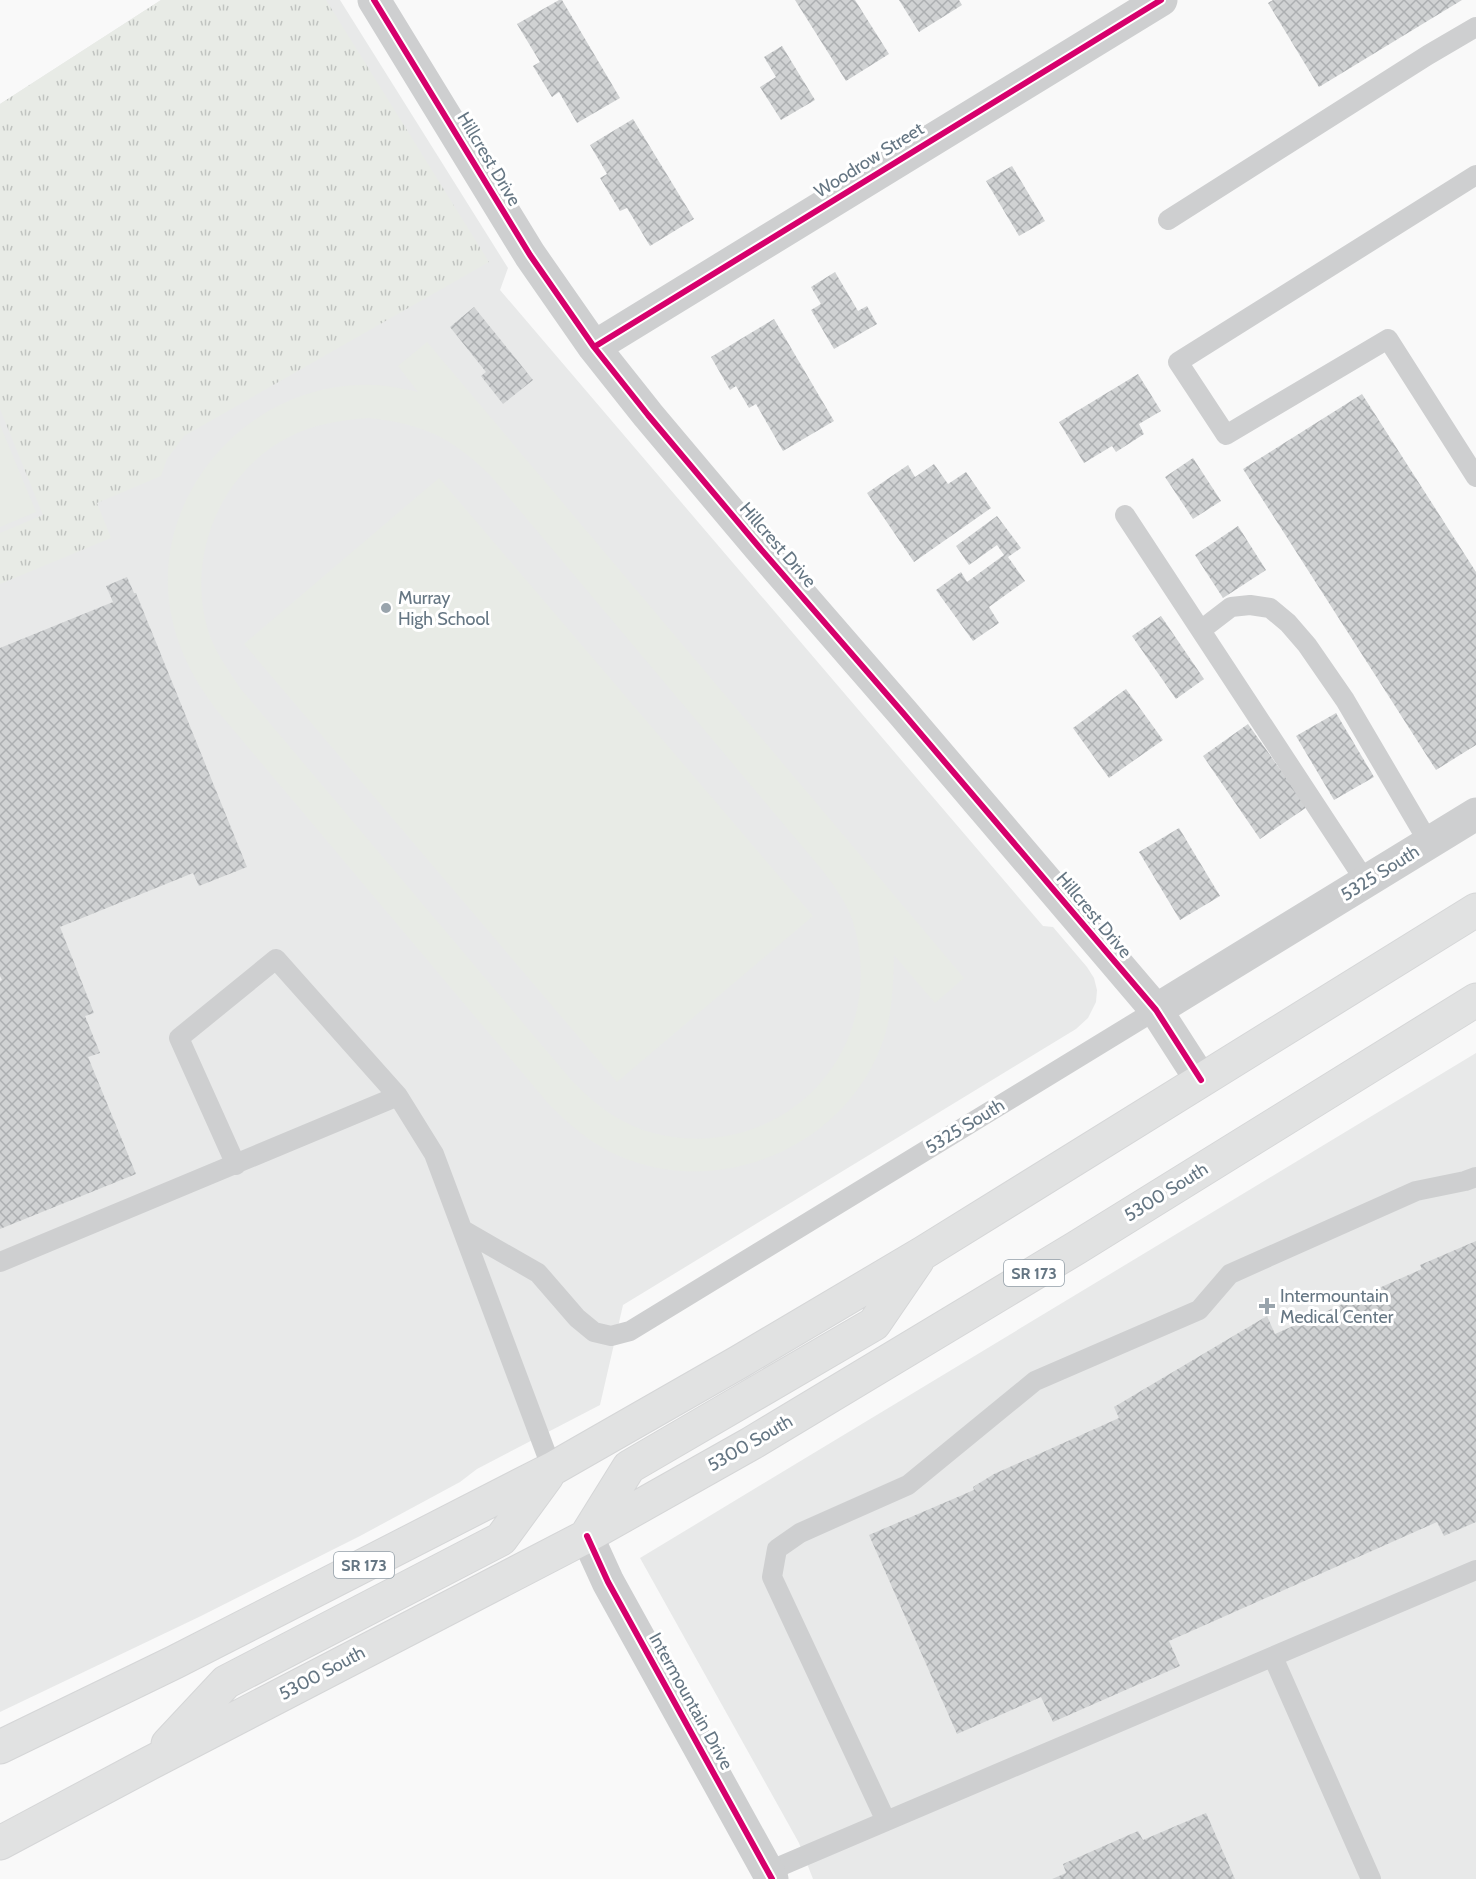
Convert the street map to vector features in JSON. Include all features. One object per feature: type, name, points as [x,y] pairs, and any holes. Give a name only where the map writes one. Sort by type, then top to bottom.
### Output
[{"type":"main road","name":"SR 173","points":[[0,1747],[186,1656],[552,1469],[923,1253],[1476,910]]},
{"type":"main road","name":"5300 South","points":[[0,1843],[150,1762],[586,1536],[752,1443],[1076,1248],[1476,1000]]},
{"type":"main road","points":[[586,1536],[629,1467],[873,1324],[923,1253]]},
{"type":"main road","points":[[150,1762],[226,1682],[501,1539],[552,1469]]},
{"type":"street","name":"Hillcrest Drive","points":[[374,0],[530,255],[594,347],[752,539],[1156,1010],[1201,1080]]},
{"type":"street","name":"Woodrow Street","points":[[594,347],[1161,0]]},
{"type":"street","name":"5325 South","points":[[1156,1010],[1476,814]]},
{"type":"street","name":"Intermountain Drive","points":[[586,1536],[770,1875]]},
{"type":"lane","points":[[1168,220],[1428,54],[1476,27]]},
{"type":"lane","points":[[1476,175],[1178,362],[1226,435],[1388,339],[1476,477]]},
{"type":"lane","points":[[1125,515],[1366,882]]},
{"type":"lane","points":[[1201,630],[1231,607],[1250,605],[1270,608],[1288,624],[1307,645],[1345,699],[1429,843]]},
{"type":"lane","points":[[236,1165],[179,1038],[276,959],[398,1096],[434,1154],[552,1469]]},
{"type":"lane","name":"5325 South","points":[[463,1230],[538,1273],[577,1318],[594,1332],[611,1336],[630,1331],[1156,1010]]},
{"type":"lane","points":[[0,1262],[398,1096]]},
{"type":"lane","points":[[886,1821],[772,1576],[777,1549],[800,1533],[908,1485],[1035,1381],[1199,1310],[1230,1274],[1416,1191],[1476,1177]]},
{"type":"lane","points":[[770,1875],[886,1821],[1476,1570]]},
{"type":"lane","points":[[1273,1657],[1371,1879]]},
{"type":"shaded area","name":"Murray High School","points":[[161,0],[340,0],[508,268],[500,290],[1043,926],[1053,927],[1087,967],[1094,978],[1097,990],[1096,1002],[1088,1018],[1076,1029],[623,1305],[600,1405],[477,1469],[460,1482],[360,1536],[201,1616],[0,1712],[0,104]]},
{"type":"shaded area","name":"Intermountain Medical Center","points":[[1476,1053],[1476,1879],[813,1879],[799,1843],[640,1558]]},
{"type":"green space","points":[[161,0],[326,0],[489,262],[184,436],[167,459],[161,476],[97,503],[111,538],[0,584],[0,533],[43,515],[0,409],[0,104]]},
{"type":"green space","points":[[427,342],[964,978],[935,1003],[894,955],[888,1025],[868,1073],[844,1106],[813,1133],[778,1153],[740,1166],[700,1171],[659,1168],[619,1156],[589,1139],[572,1126],[547,1102],[215,708],[190,668],[180,647],[173,623],[168,579],[173,537],[188,497],[211,461],[240,431],[276,407],[316,391],[367,385],[418,392],[398,366]],"holes":[[[369,418],[435,434],[462,451],[490,475],[823,871],[844,902],[853,922],[860,960],[859,998],[850,1033],[834,1065],[812,1092],[783,1115],[749,1130],[699,1139],[648,1132],[614,1116],[597,1104],[572,1081],[240,688],[220,656],[210,636],[203,608],[201,579],[205,550],[213,522],[226,496],[243,473],[264,453],[289,437],[328,423]]]},
{"type":"green space","points":[[0,425],[36,512],[0,527]]},
{"type":"green space","points":[[439,478],[813,916],[617,1082],[244,644]]},
{"type":"building","points":[[562,0],[620,98],[577,123],[559,92],[552,97],[533,66],[540,62],[517,24]]},
{"type":"building","points":[[795,0],[855,0],[889,54],[846,81]]},
{"type":"building","points":[[899,0],[959,0],[962,5],[919,32]]},
{"type":"building","points":[[1273,0],[1462,0],[1319,87],[1268,3]]},
{"type":"building","points":[[782,46],[815,100],[781,120],[760,87],[776,77],[764,57]]},
{"type":"building","points":[[633,119],[694,219],[650,246],[627,208],[620,211],[600,178],[607,174],[590,145]]},
{"type":"building","points":[[1012,166],[1045,221],[1019,236],[986,181]]},
{"type":"building","points":[[835,272],[858,311],[867,306],[877,324],[834,349],[811,310],[821,304],[811,287]]},
{"type":"building","points":[[474,307],[533,380],[503,404],[481,376],[486,372],[450,327]]},
{"type":"building","points":[[774,319],[834,421],[783,451],[756,404],[749,408],[736,386],[730,390],[711,357]]},
{"type":"building","points":[[1138,374],[1161,411],[1139,424],[1144,434],[1116,452],[1112,446],[1084,463],[1059,422]]},
{"type":"building","points":[[1362,394],[1476,572],[1476,745],[1436,770],[1243,469]]},
{"type":"building","points":[[1193,458],[1221,501],[1193,519],[1165,477]]},
{"type":"building","points":[[934,464],[948,484],[966,472],[991,508],[914,562],[867,493],[908,465],[915,477]]},
{"type":"building","points":[[997,516],[1021,548],[1008,557],[1025,581],[989,607],[999,623],[973,641],[936,590],[961,572],[967,582],[1004,555],[997,545],[969,565],[956,546]]},
{"type":"building","points":[[1238,526],[1266,570],[1223,598],[1195,555]]},
{"type":"building","points":[[127,577],[136,593],[247,867],[199,886],[193,873],[60,927],[94,1013],[85,1016],[100,1053],[88,1057],[136,1174],[0,1229],[0,981],[2,980],[0,976],[0,648],[113,602],[106,586]]},
{"type":"building","points":[[1161,616],[1204,679],[1176,699],[1132,636]]},
{"type":"building","points":[[1126,689],[1163,740],[1109,778],[1073,728]]},
{"type":"building","points":[[1336,713],[1374,777],[1334,800],[1296,736]]},
{"type":"building","points":[[1248,724],[1307,807],[1260,839],[1203,756]]},
{"type":"building","points":[[1179,828],[1220,896],[1180,920],[1139,852]]},
{"type":"building","points":[[1476,1241],[1476,1522],[1444,1536],[1437,1522],[1169,1641],[1180,1666],[1053,1722],[1041,1697],[957,1734],[869,1535],[974,1490],[973,1487],[994,1474],[1119,1418],[1114,1407],[1267,1316],[1275,1334],[1422,1269],[1420,1265]]},
{"type":"building","points":[[1206,1813],[1235,1879],[1052,1879],[1066,1873],[1063,1864],[1138,1831],[1143,1840]]},
{"type":"cycle path","points":[[374,0],[530,255],[594,347],[759,547],[1156,1010],[1201,1080]]},
{"type":"cycle path","points":[[594,347],[1161,0]]},
{"type":"cycle path","points":[[587,1536],[608,1582],[772,1879]]},
{"type":"place","name":"Murray High School","points":[[386,608]]},
{"type":"place","name":"Intermountain Medical Center","points":[[1267,1306]]}]
